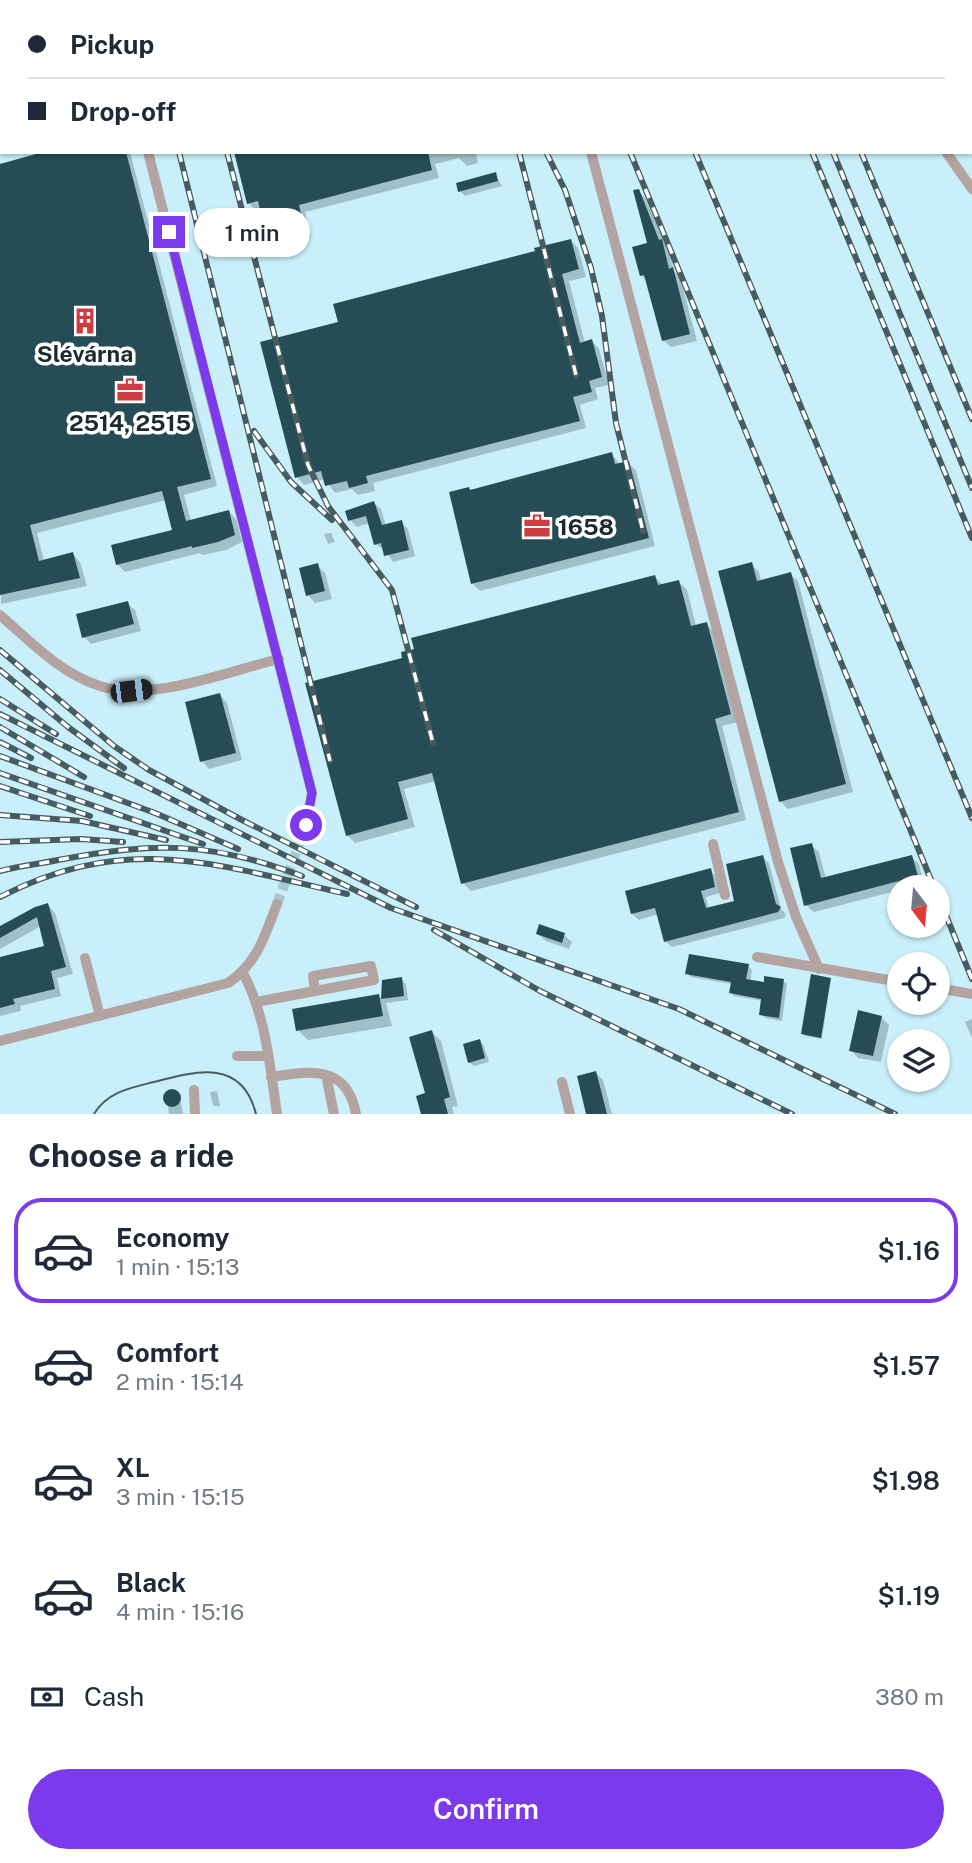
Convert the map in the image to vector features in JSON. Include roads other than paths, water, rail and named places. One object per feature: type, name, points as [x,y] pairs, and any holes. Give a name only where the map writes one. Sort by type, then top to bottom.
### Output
[{"type":"street","points":[[149,154],[312,793],[306,825]]},
{"type":"street","points":[[592,154],[778,862],[796,917],[819,969]]},
{"type":"street","points":[[947,154],[972,189]]},
{"type":"street","points":[[0,615],[52,659],[101,687],[131,691],[173,686],[279,659]]},
{"type":"street","points":[[713,844],[725,895]]},
{"type":"street","points":[[0,1041],[228,983],[243,973],[260,949],[277,904]]},
{"type":"street","points":[[757,957],[887,980]]},
{"type":"street","points":[[85,958],[100,1016]]},
{"type":"street","points":[[256,1002],[374,980],[371,966],[313,976],[315,990]]},
{"type":"street","points":[[243,973],[256,1002],[264,1032],[277,1114]]},
{"type":"street","points":[[950,990],[972,994]]},
{"type":"street","points":[[237,1056],[268,1056]]},
{"type":"street","points":[[271,1077],[309,1071],[326,1075],[347,1087],[356,1114]]},
{"type":"street","points":[[326,1075],[334,1114]]},
{"type":"street","points":[[562,1082],[570,1114]]},
{"type":"street","points":[[194,1090],[195,1114]]},
{"type":"tunnel","points":[[277,904],[306,825]]},
{"type":"tram line","points":[[94,1114],[105,1101],[120,1092],[186,1074],[201,1073],[229,1076],[240,1084],[249,1096],[256,1114]]},
{"type":"railway","points":[[179,154],[330,761]]},
{"type":"railway","points":[[228,154],[308,465],[328,506],[392,590],[433,743]]},
{"type":"railway","points":[[520,154],[576,375]]},
{"type":"railway","points":[[547,154],[565,190],[591,268],[602,316],[616,423],[643,531]]},
{"type":"railway","points":[[631,154],[929,875]]},
{"type":"railway","points":[[696,154],[972,818]]},
{"type":"railway","points":[[813,154],[972,538]]},
{"type":"railway","points":[[834,154],[972,488]]},
{"type":"railway","points":[[862,154],[972,419]]},
{"type":"railway","points":[[254,431],[291,482],[332,520]]},
{"type":"railway","points":[[0,650],[114,746],[149,770],[416,907]]},
{"type":"railway","points":[[0,670],[68,727],[124,768]]},
{"type":"railway","points":[[0,699],[56,734]]},
{"type":"railway","points":[[0,714],[391,908],[679,1009],[895,1114]]},
{"type":"railway","points":[[0,727],[84,777]]},
{"type":"railway","points":[[0,742],[31,758]]},
{"type":"railway","points":[[0,756],[155,813],[238,849]]},
{"type":"railway","points":[[0,773],[203,844]]},
{"type":"railway","points":[[0,786],[90,816]]},
{"type":"railway","points":[[0,815],[82,821],[166,840]]},
{"type":"railway","points":[[0,842],[81,839],[123,842]]},
{"type":"railway","points":[[0,871],[92,854],[181,848],[238,856],[302,876]]},
{"type":"railway","points":[[0,897],[46,877],[90,865],[132,859],[214,865],[347,894]]},
{"type":"railway","points":[[950,925],[972,979]]},
{"type":"railway","points":[[434,930],[540,991],[792,1114]]},
{"type":"place","name":"Slévárna","points":[[85,321]]},
{"type":"place","name":"2514, 2515","points":[[130,390]]},
{"type":"place","name":"1658","points":[[537,526]]}]
